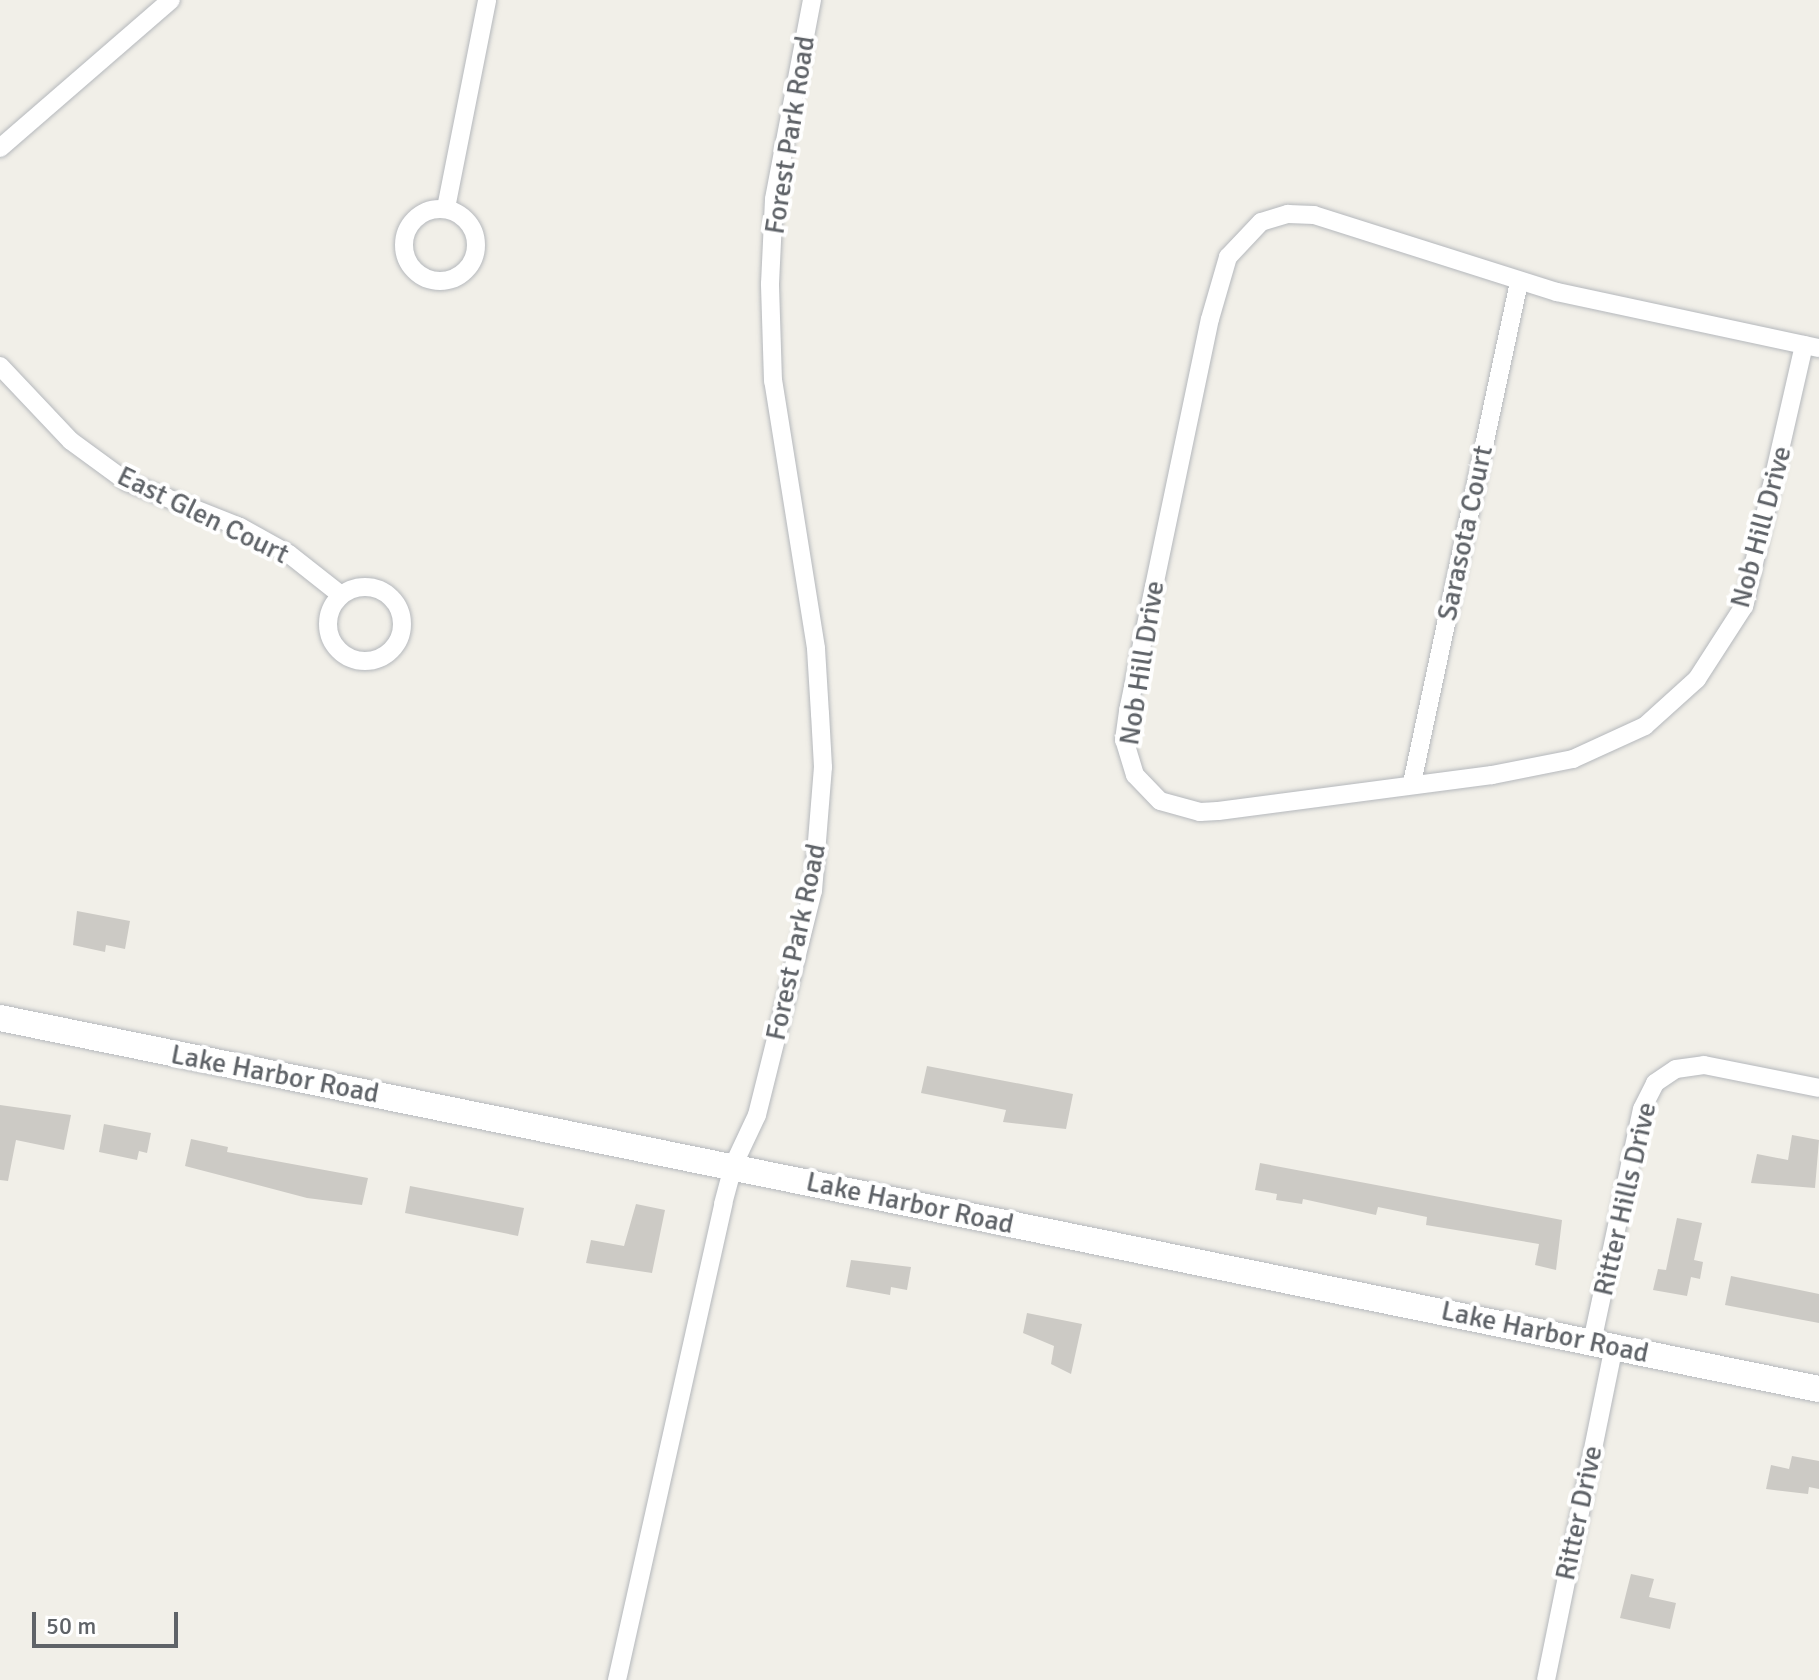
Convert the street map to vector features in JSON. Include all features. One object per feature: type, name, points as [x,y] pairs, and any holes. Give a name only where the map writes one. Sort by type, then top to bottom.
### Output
[{"type":"street","points":[[0,148],[171,0]]},
{"type":"street","points":[[446,208],[487,0]]},
{"type":"street","name":"Forest Park Road","points":[[617,1680],[733,1166],[761,1100],[813,891],[821,814],[816,648],[773,381],[770,284],[774,199],[812,0]]},
{"type":"street","points":[[433,208],[446,208],[466,219],[476,251],[455,278],[432,281],[411,268],[403,244],[411,221],[433,208]]},
{"type":"street","name":"Nob Hill Drive","points":[[1288,214],[1314,215],[1519,282],[1812,347],[1754,576],[1733,628],[1697,679],[1645,726],[1573,759],[1492,775],[1200,812],[1160,801],[1135,775],[1124,740],[1128,711],[1223,269],[1237,244],[1261,222],[1288,214]]},
{"type":"street","name":"Sarasota Court","points":[[1412,783],[1519,282]]},
{"type":"street","name":"East Glen Court","points":[[0,366],[71,441],[127,482],[240,527],[289,554],[341,595]]},
{"type":"street","points":[[364,586],[388,594],[402,616],[402,629],[390,651],[357,661],[337,649],[330,639],[328,615],[341,595],[364,586]]},
{"type":"street","name":"Lake Harbor Road","points":[[0,1018],[1819,1389]]},
{"type":"street","name":"Ritter Hills Drive","points":[[1603,1344],[1642,1109],[1655,1083],[1676,1069],[1704,1065],[1819,1088]]},
{"type":"street","name":"Ritter Drive","points":[[1546,1680],[1603,1344]]},
{"type":"building","points":[[77,911],[130,921],[125,949],[106,945],[105,952],[73,945]]},
{"type":"building","points":[[927,1066],[1073,1094],[1066,1129],[1003,1122],[1006,1110],[921,1093]]},
{"type":"building","points":[[0,1105],[71,1115],[64,1150],[16,1140],[8,1181],[0,1180]]},
{"type":"building","points":[[104,1124],[151,1133],[147,1153],[139,1151],[137,1160],[99,1152]]},
{"type":"building","points":[[1792,1135],[1819,1140],[1815,1188],[1751,1183],[1757,1154],[1788,1160]]},
{"type":"building","points":[[191,1139],[228,1147],[227,1152],[368,1178],[362,1205],[307,1198],[185,1166]]},
{"type":"building","points":[[1260,1163],[1562,1220],[1556,1270],[1535,1265],[1539,1244],[1426,1225],[1427,1217],[1378,1207],[1376,1215],[1303,1199],[1302,1204],[1276,1200],[1277,1194],[1255,1190]]},
{"type":"building","points":[[410,1186],[524,1208],[518,1236],[405,1213]]},
{"type":"building","points":[[636,1204],[665,1210],[652,1273],[586,1263],[591,1240],[624,1246]]},
{"type":"building","points":[[1677,1218],[1702,1223],[1694,1260],[1703,1262],[1700,1279],[1691,1277],[1687,1296],[1653,1290],[1658,1269],[1666,1270]]},
{"type":"building","points":[[851,1260],[911,1267],[907,1290],[891,1287],[890,1295],[846,1287]]},
{"type":"building","points":[[1731,1276],[1819,1294],[1819,1323],[1725,1305]]},
{"type":"building","points":[[1027,1313],[1082,1324],[1071,1374],[1051,1364],[1054,1346],[1023,1333]]},
{"type":"building","points":[[1792,1456],[1819,1461],[1819,1489],[1809,1487],[1808,1494],[1766,1489],[1771,1465],[1789,1469]]},
{"type":"building","points":[[1631,1574],[1654,1579],[1649,1597],[1676,1603],[1670,1629],[1620,1618]]}]
